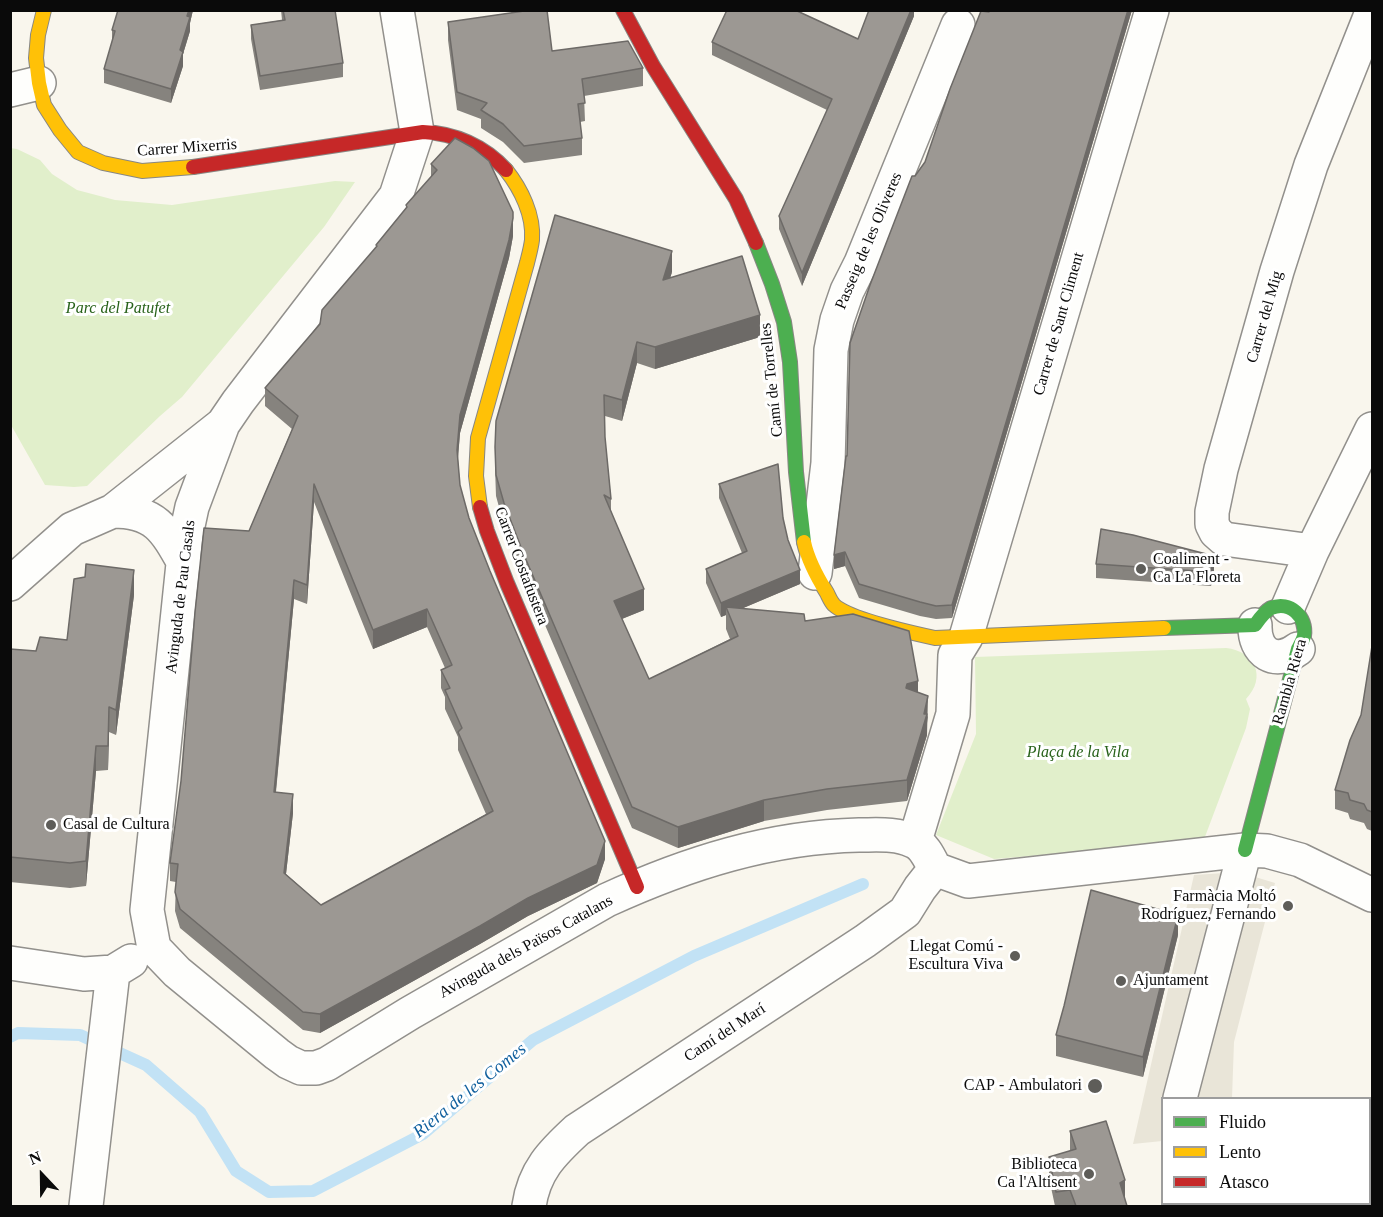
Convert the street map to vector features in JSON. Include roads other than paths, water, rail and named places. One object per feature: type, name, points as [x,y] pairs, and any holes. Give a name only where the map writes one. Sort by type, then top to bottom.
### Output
[{"type":"street","name":"Carrer Mixerris","points":[[44,10],[38,35],[36,58],[25,87],[44,105],[78,152],[103,163],[142,171],[192,167],[417,132]]},
{"type":"street","points":[[397,10],[417,132]]},
{"type":"street","name":"Camí de Torrelles","points":[[623,10],[653,66],[736,199],[772,284],[784,322],[790,362],[796,472],[802,530],[814,573],[833,604],[848,614],[935,638],[966,637]]},
{"type":"street","name":"Carrer de Sant Climent","points":[[966,637],[1152,10]]},
{"type":"street","name":"Carrer del Mig","points":[[1312,551],[1224,539],[1216,532],[1212,524],[1212,512],[1221,469],[1252,360],[1308,176],[1323,132],[1372,12]]},
{"type":"street","name":"Passeig de les Oliveres","points":[[814,573],[828,463],[831,350],[837,320],[958,25]]},
{"type":"street","name":"Avinguda de Pau Casals","points":[[154,948],[147,910],[186,535],[192,507],[223,424],[396,196],[417,132]]},
{"type":"street","name":"Carrer Costafustera","points":[[417,132],[441,133],[464,140],[486,153],[504,168],[525,202],[531,219],[532,237],[527,263],[477,438],[478,499],[490,540],[507,583],[637,887]]},
{"type":"street","points":[[10,584],[72,529],[113,511],[223,424]]},
{"type":"street","points":[[1298,649],[1284,656],[1267,653],[1256,641],[1255,625],[1264,611],[1271,607],[1279,605],[1288,607],[1312,551],[1372,429]]},
{"type":"street","points":[[113,511],[129,511],[146,516],[162,527],[184,563]]},
{"type":"street","name":"Rambla Riera","points":[[1245,850],[1298,649],[1305,633],[1301,617],[1295,610],[1288,607]]},
{"type":"street","points":[[1255,625],[989,634],[966,637],[955,655],[952,714],[915,841],[928,854],[934,869],[968,881],[1245,850],[1268,851],[1300,860],[1372,895]]},
{"type":"street","name":"Avinguda dels Països Catalans","points":[[154,948],[177,972],[277,1054],[301,1068],[316,1068],[327,1064],[410,1013],[607,900],[682,869],[790,840],[890,835],[915,841]]},
{"type":"street","points":[[1180,1097],[1245,850]]},
{"type":"street","name":"Camí del Marí","points":[[529,1206],[543,1166],[555,1149],[577,1130],[866,941],[906,912],[934,869]]},
{"type":"street","points":[[10,963],[84,974],[113,972],[154,948]]},
{"type":"street","points":[[86,1206],[113,972]]},
{"type":"waterway","name":"Riera de les Comes","points":[[10,1037],[18,1033],[80,1035],[146,1065],[200,1112],[236,1171],[269,1192],[313,1191],[423,1134],[533,1040],[694,956],[863,884]]},
{"type":"place","name":"Coaliment - Ca La Floreta","points":[[1141,569]]},
{"type":"place","name":"Casal de Cultura","points":[[51,825]]},
{"type":"place","name":"Farmàcia Moltó Rodríguez, Fernando","points":[[1288,906]]},
{"type":"place","name":"Llegat Comú - Escultura Viva","points":[[1015,956]]},
{"type":"place","name":"Ajuntament","points":[[1121,981]]},
{"type":"place","name":"CAP - Ambulatori","points":[[1095,1086]]},
{"type":"place","name":"Biblioteca Ca l'Altisent","points":[[1089,1174]]},
{"type":"park label","name":"Parc del Patufet","points":[[118,309]]},
{"type":"park label","name":"Plaça de la Vila","points":[[1078,753]]}]
